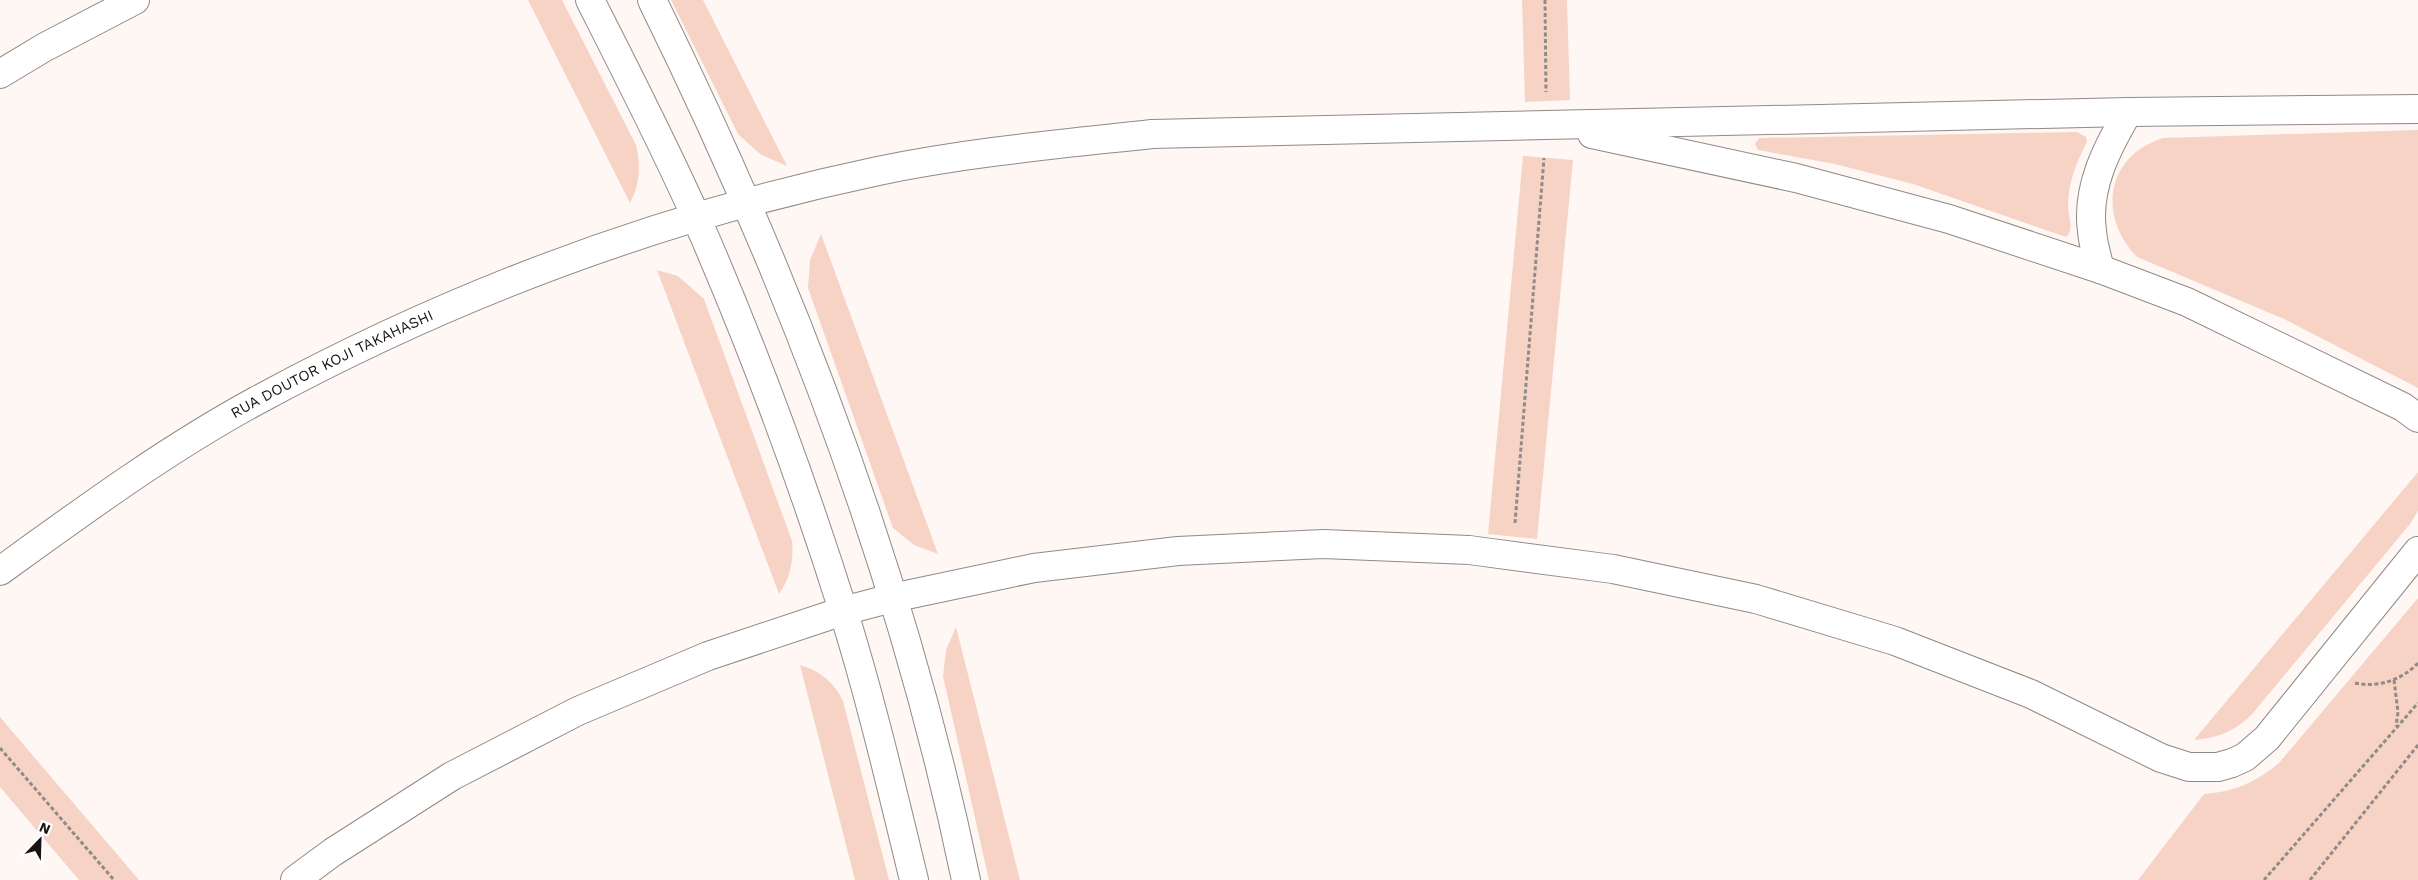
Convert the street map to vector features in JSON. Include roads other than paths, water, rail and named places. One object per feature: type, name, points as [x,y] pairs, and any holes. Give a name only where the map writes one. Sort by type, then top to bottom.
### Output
[{"type":"street","points":[[0,74],[45,47],[135,0]]},
{"type":"street","points":[[590,0],[637,92],[695,216],[764,385],[800,482],[843,611],[882,749],[914,880]]},
{"type":"street","points":[[652,0],[747,202],[807,350],[849,464],[892,598],[930,731],[966,880]]},
{"type":"street","points":[[1547,124],[2128,112],[2418,109]]},
{"type":"street","points":[[2100,269],[2092,230],[2094,188],[2106,148],[2128,112]]},
{"type":"street","points":[[1547,124],[1796,178],[1949,219],[2100,269],[2187,302],[2403,407],[2418,418]]},
{"type":"street","name":"RUA DOUTOR KOJI TAKAHASHI","points":[[0,571],[118,486],[254,402],[396,329],[534,271],[695,216],[880,170],[1016,148],[1152,134],[1547,124]]},
{"type":"street","points":[[295,880],[333,852],[452,776],[578,711],[708,656],[843,611],[892,598],[1034,568],[1178,551],[1323,544],[1469,550],[1613,569],[1756,599],[1895,641],[2031,694],[2162,758],[2189,768],[2218,767],[2239,760],[2257,748],[2418,551]]}]
